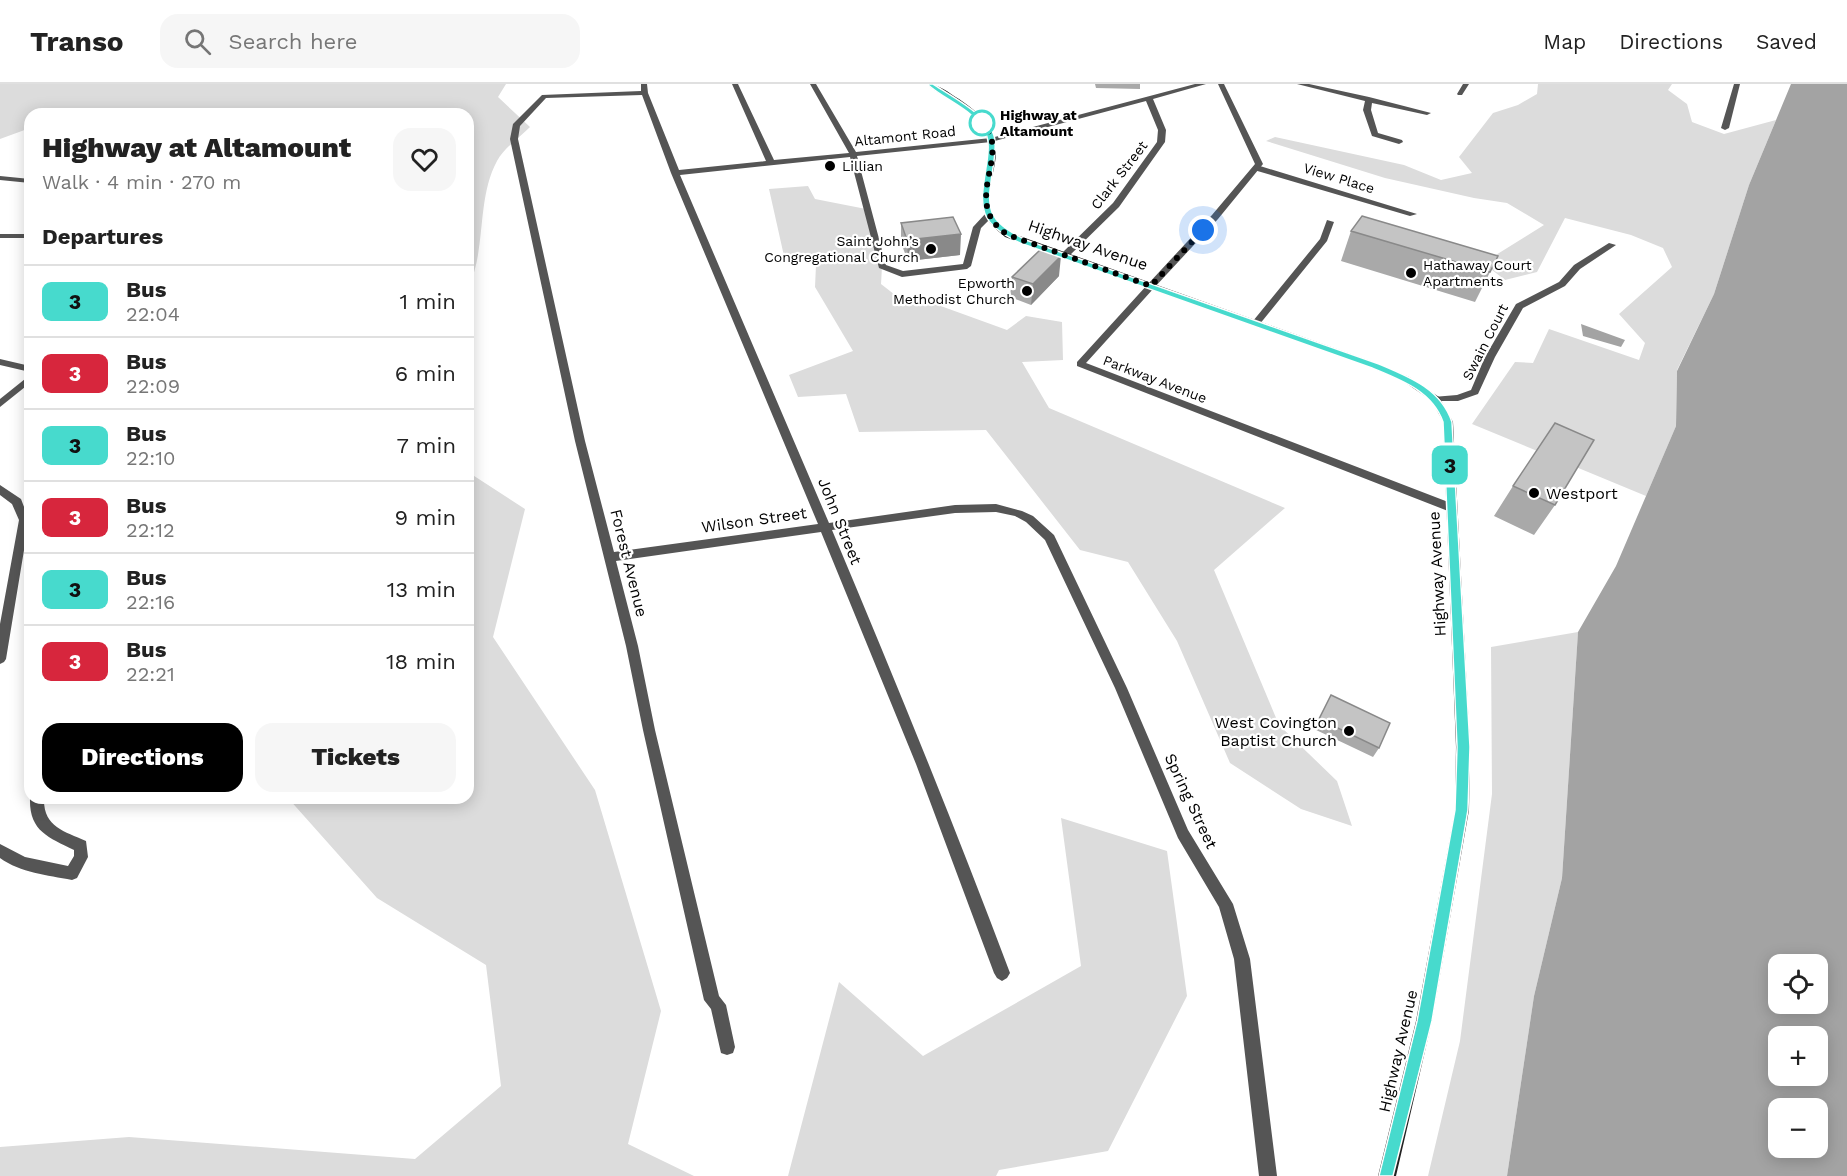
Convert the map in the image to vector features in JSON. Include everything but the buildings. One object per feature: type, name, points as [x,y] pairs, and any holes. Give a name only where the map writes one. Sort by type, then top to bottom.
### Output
[{"type":"main road","points":[[930,84],[980,120],[990,133],[985,201],[989,215]]},
{"type":"main road","name":"Highway Avenue","points":[[989,215],[996,226],[1008,235],[1396,374],[1437,399],[1448,422],[1463,747],[1462,810],[1424,1021],[1388,1176]]},
{"type":"street","points":[[735,84],[771,163]]},
{"type":"street","points":[[813,84],[853,155],[882,266],[902,274],[967,266],[977,227],[989,215]]},
{"type":"street","name":"Altamont Road","points":[[675,172],[991,140],[1203,84]]},
{"type":"street","points":[[1221,84],[1258,157],[1257,168]]},
{"type":"street","points":[[1300,84],[1427,113]]},
{"type":"street","points":[[1460,94],[1466,84]]},
{"type":"street","points":[[1725,128],[1737,84]]},
{"type":"street","name":"Forest Avenue","points":[[644,88],[544,96],[516,126],[514,139],[580,441],[611,557],[709,989],[712,1000],[718,1005],[727,1047]]},
{"type":"street","name":"John Street","points":[[644,88],[675,172],[825,527],[977,903],[1002,973]]},
{"type":"street","name":"Clark Street","points":[[1064,256],[1116,205],[1161,142],[1162,130],[1149,99]]},
{"type":"street","points":[[1369,99],[1367,110],[1375,134],[1399,142]]},
{"type":"street","name":"View Place","points":[[1257,168],[1413,214]]},
{"type":"street","name":"Parkway Avenue","points":[[1257,168],[1080,364],[1452,508]]},
{"type":"street","points":[[0,178],[24,180]]},
{"type":"street","points":[[1256,322],[1324,239],[1330,222]]},
{"type":"street","points":[[2,238],[24,236]]},
{"type":"street","name":"Swain Court","points":[[1437,399],[1458,398],[1475,392],[1490,357],[1519,306],[1562,284],[1577,267],[1612,245]]},
{"type":"street","points":[[0,362],[24,368]]},
{"type":"street","points":[[0,404],[24,383]]},
{"type":"street","points":[[0,489],[17,502],[24,520],[0,659]]},
{"type":"street","name":"Wilson Street","points":[[611,557],[955,509],[996,507],[1010,510]]},
{"type":"street","name":"Spring Street","points":[[1010,510],[1022,513],[1040,525],[1050,538],[1121,688],[1183,834],[1226,904],[1242,959],[1268,1176]]},
{"type":"street","points":[[4,854],[72,873],[78,864],[81,857],[81,846],[45,827],[38,818],[37,804]]},
{"type":"shaded area","points":[[0,84],[506,84],[498,97],[530,127],[504,152],[497,161],[491,176],[486,192],[474,273],[474,108],[24,108],[24,130],[0,139]]},
{"type":"shaded area","points":[[1538,84],[1672,84],[1668,90],[1687,104],[1692,122],[1724,134],[1776,120],[1749,185],[1714,294],[1677,370],[1676,426],[1646,496],[1472,424],[1515,362],[1533,363],[1549,329],[1639,360],[1645,343],[1619,314],[1672,267],[1663,248],[1631,235],[1565,218],[1537,272],[1505,280],[1483,263],[1544,225],[1507,203],[1385,178],[1266,141],[1275,137],[1404,165],[1441,180],[1472,173],[1459,157],[1493,113],[1518,105],[1537,94]]},
{"type":"shaded area","points":[[1791,84],[1847,84],[1847,1176],[1507,1176],[1534,996],[1562,878],[1578,632],[1616,566],[1676,426],[1677,371],[1714,294],[1749,185]]},
{"type":"shaded area","points":[[808,186],[815,199],[866,209],[882,266],[881,284],[904,302],[938,305],[1007,330],[1026,316],[1062,322],[1063,360],[1022,362],[1049,408],[1285,508],[1214,570],[1279,725],[1337,781],[1352,826],[1301,809],[1230,763],[1177,641],[1128,562],[1080,550],[986,430],[859,432],[846,394],[798,397],[789,375],[853,351],[815,287],[816,265],[784,256],[769,189]]},
{"type":"shaded area","points":[[1581,324],[1625,340],[1621,347],[1583,336]]},
{"type":"shaded area","points":[[474,476],[525,509],[493,637],[595,790],[661,1011],[628,1144],[694,1176],[0,1176],[0,1147],[129,1137],[415,1159],[501,1086],[486,965],[377,898],[293,804],[474,804]]},
{"type":"shaded area","points":[[1578,632],[1562,878],[1534,996],[1507,1176],[1428,1176],[1460,1041],[1492,794],[1491,647]]},
{"type":"shaded area","points":[[1061,818],[1167,851],[1187,996],[1108,1151],[999,1170],[996,1176],[788,1176],[839,982],[923,1056],[1081,966]]},
{"type":"bus line","name":"3","points":[[930,84],[980,120],[990,133],[992,148],[985,201],[992,222],[1000,230],[1023,242],[1376,366],[1424,390],[1437,399],[1443,408],[1448,422],[1463,747],[1462,810],[1424,1021],[1387,1176]]},
{"type":"place","name":"Highway at Altamount","points":[[982,123]]},
{"type":"place","name":"Lillian","points":[[830,166]]},
{"type":"place","name":"Saint John’s Congregational Church","points":[[931,249]]},
{"type":"place","name":"Hathaway Court Apartments","points":[[1411,273]]},
{"type":"place","name":"Epworth Methodist Church","points":[[1027,291]]},
{"type":"place","name":"Westport","points":[[1534,493]]},
{"type":"place","name":"West Covington Baptist Church","points":[[1349,731]]},
{"type":"route","points":[[982,123],[990,133],[992,148],[986,207],[992,222],[1008,235],[1151,286],[1203,230]]}]
